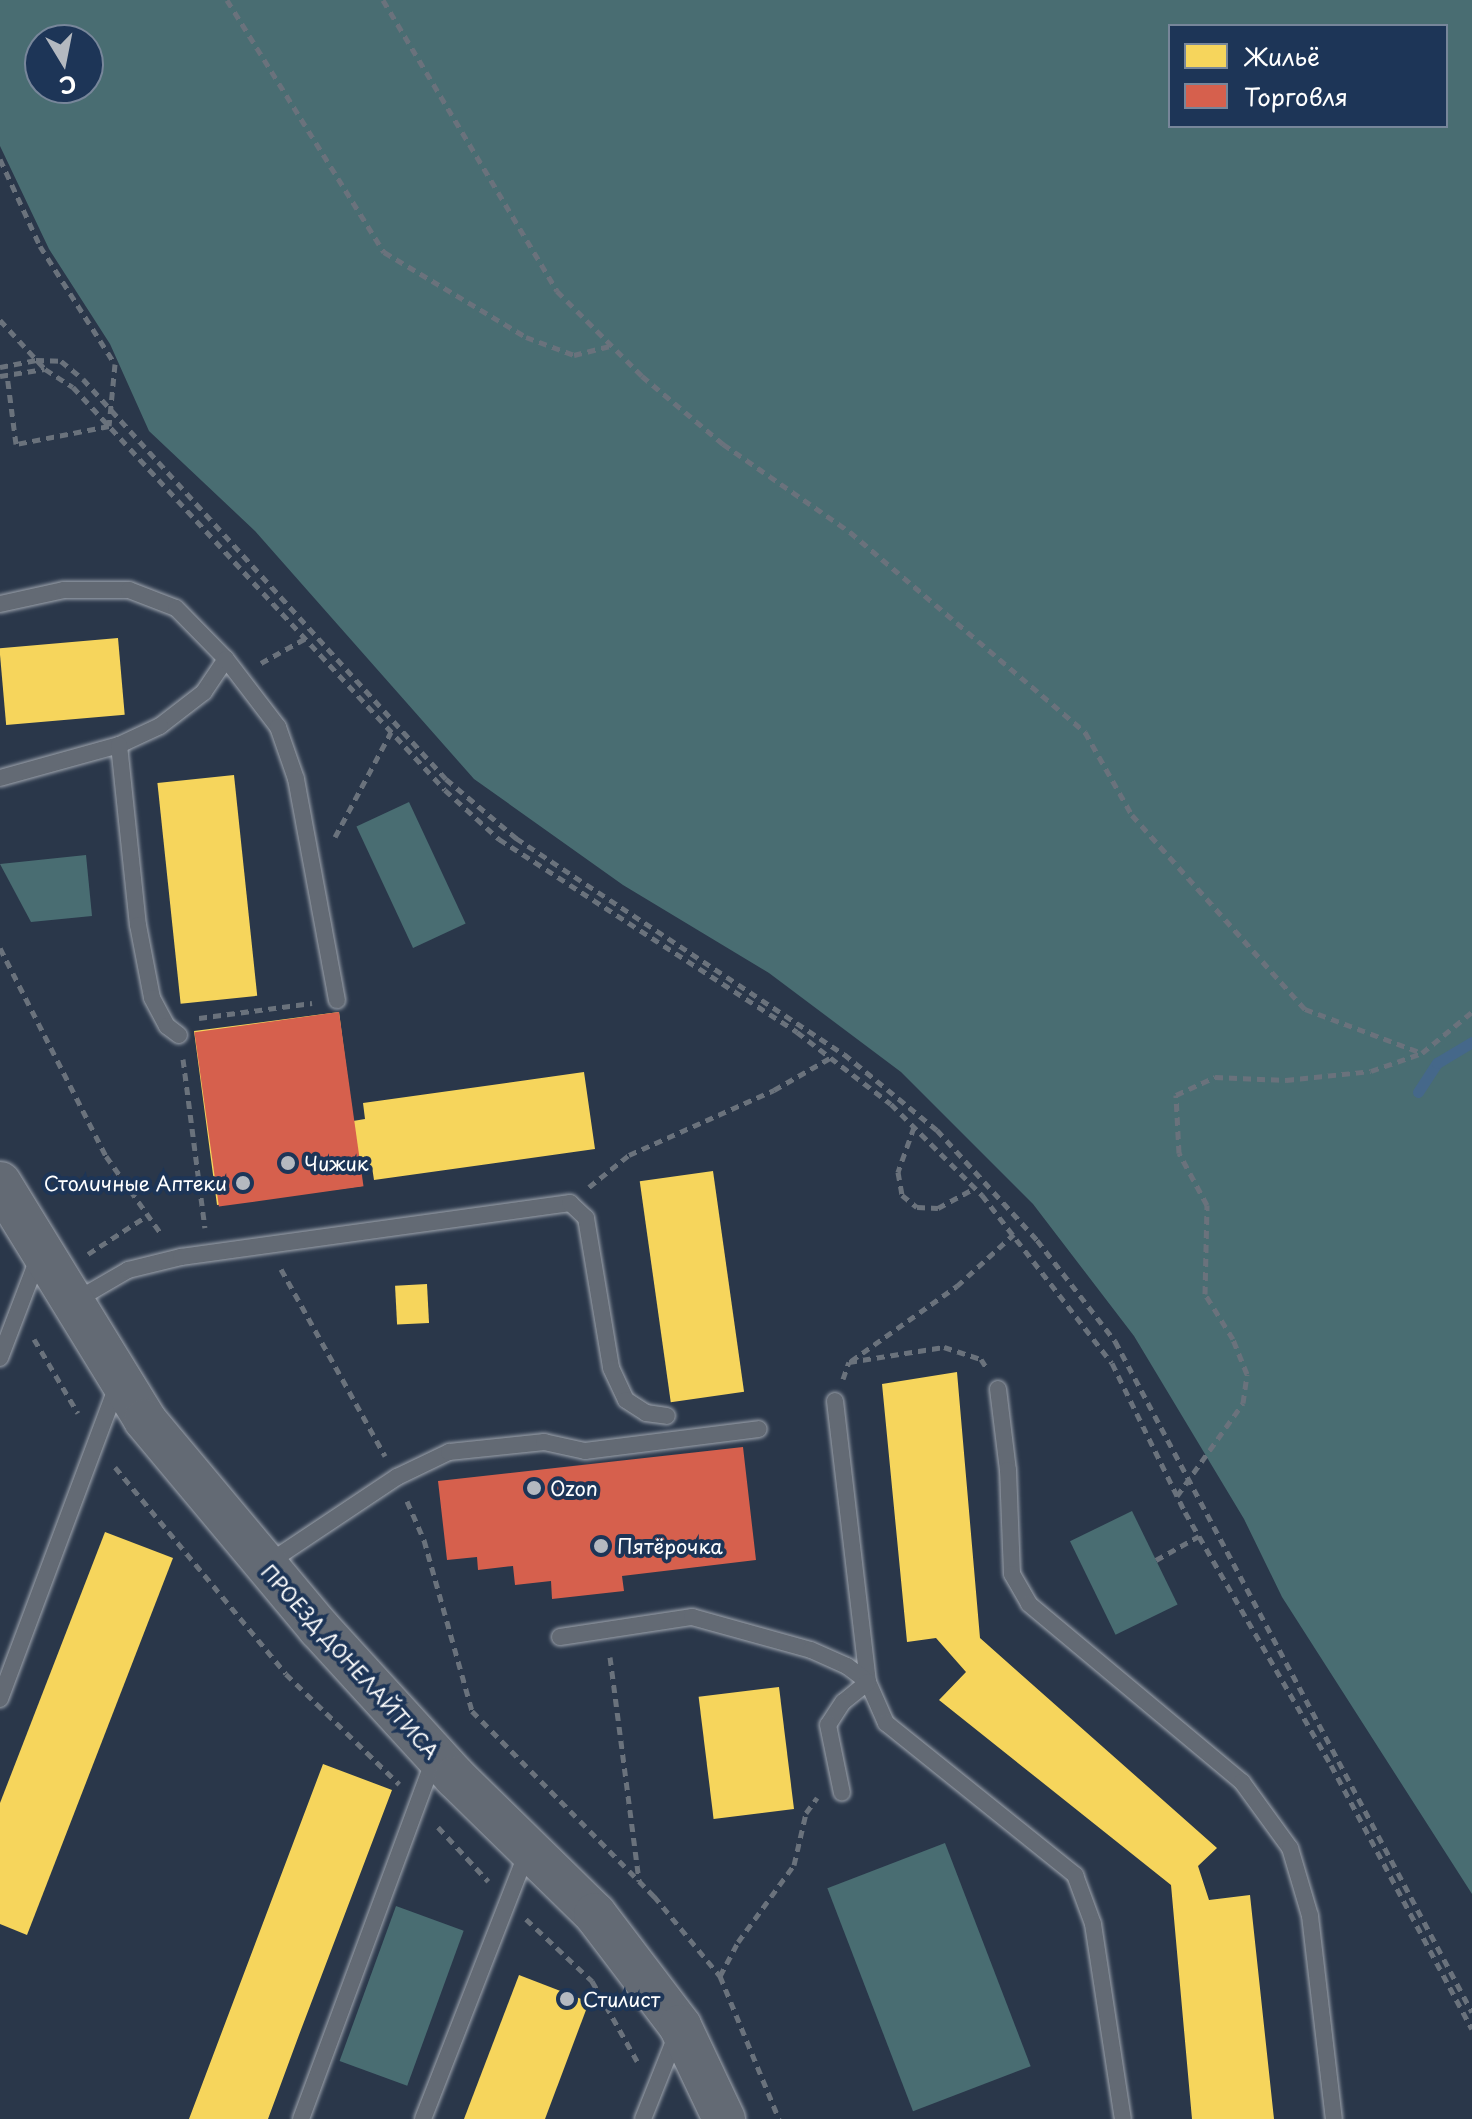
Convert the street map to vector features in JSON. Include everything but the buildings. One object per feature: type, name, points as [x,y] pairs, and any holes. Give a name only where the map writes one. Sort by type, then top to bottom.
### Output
[{"type":"street","name":"ПРОЕЗД ДОНЕЛАЙТИСА","points":[[0,1183],[119,1380],[264,1566],[435,1755],[595,1914],[680,2026],[724,2119]]},
{"type":"lane","points":[[0,604],[64,590],[129,590],[176,608],[226,659],[278,727],[316,871],[337,1000]]},
{"type":"lane","points":[[0,778],[119,745],[160,726],[204,692],[226,659]]},
{"type":"lane","points":[[119,745],[138,925],[152,998],[165,1022],[179,1035]]},
{"type":"lane","points":[[71,1303],[128,1270],[181,1257],[570,1203],[586,1218],[611,1368],[626,1400],[646,1413],[667,1416]]},
{"type":"lane","points":[[0,1358],[41,1251]]},
{"type":"lane","points":[[0,1699],[119,1380]]},
{"type":"lane","points":[[998,1389],[1008,1470],[1012,1574],[1029,1604],[1242,1782],[1290,1848],[1310,1916],[1334,2119]]},
{"type":"lane","points":[[835,1401],[868,1682],[886,1723],[1075,1875],[1093,1924],[1123,2119]]},
{"type":"lane","points":[[264,1566],[397,1477],[449,1452],[544,1442],[585,1451],[759,1429]]},
{"type":"lane","points":[[560,1637],[692,1617],[811,1650],[868,1682]]},
{"type":"lane","points":[[840,1786],[828,1725],[843,1702],[868,1682]]},
{"type":"lane","points":[[301,2119],[435,1755]]},
{"type":"lane","points":[[423,2119],[528,1849]]},
{"type":"lane","points":[[643,2119],[680,2026]]},
{"type":"path","points":[[227,0],[384,252],[526,337],[574,355],[611,346]]},
{"type":"path","points":[[383,0],[557,291],[611,346],[723,444],[850,532],[923,591],[1085,732],[1132,815],[1305,1009],[1422,1053]]},
{"type":"path","points":[[0,159],[40,246],[115,364],[109,426]]},
{"type":"path","points":[[0,320],[45,369],[73,387],[391,732],[499,839],[830,1058],[914,1127],[975,1188],[1112,1363],[1177,1496],[1331,1765],[1472,2029]]},
{"type":"path","points":[[0,367],[36,360],[61,361],[110,410],[446,779],[516,838],[844,1054],[937,1130],[1037,1240],[1115,1341],[1472,2012]]},
{"type":"path","points":[[45,369],[3,375],[16,444],[109,426]]},
{"type":"path","points":[[226,659],[244,666],[271,661],[306,638]]},
{"type":"path","points":[[316,871],[391,732]]},
{"type":"path","points":[[0,948],[106,1156],[181,1257]]},
{"type":"path","points":[[165,1022],[337,1000]]},
{"type":"path","points":[[1177,1496],[1243,1403],[1247,1374],[1233,1339],[1205,1294],[1207,1205],[1179,1153],[1176,1095],[1215,1077],[1286,1080],[1371,1071],[1422,1053],[1472,1012]]},
{"type":"path","points":[[179,1035],[208,1252]]},
{"type":"path","points":[[570,1203],[629,1155],[774,1090],[830,1058]]},
{"type":"path","points":[[914,1127],[898,1172],[902,1195],[917,1207],[938,1208],[975,1188]]},
{"type":"path","points":[[835,1401],[849,1362],[957,1286],[1014,1234]]},
{"type":"path","points":[[266,1244],[397,1477],[424,1540],[472,1711],[639,1882],[720,1976],[779,2119]]},
{"type":"path","points":[[849,1362],[944,1347],[981,1359],[998,1389]]},
{"type":"path","points":[[1156,1560],[1199,1536]]},
{"type":"path","points":[[605,1630],[639,1882]]},
{"type":"path","points":[[720,1976],[738,1942],[794,1865],[806,1813],[840,1786]]},
{"type":"green space","points":[[0,0],[1472,0],[1472,1894],[1282,1597],[1244,1519],[1134,1336],[1033,1204],[901,1072],[769,973],[623,885],[474,779],[255,531],[149,431],[110,344],[49,249],[0,146]]},
{"type":"green space","points":[[409,802],[466,923],[413,948],[356,827]]},
{"type":"green space","points":[[86,855],[92,916],[31,922],[0,864]]},
{"type":"green space","points":[[1132,1511],[1178,1604],[1116,1635],[1070,1541]]},
{"type":"green space","points":[[945,1843],[1031,2066],[913,2111],[827,1888]]},
{"type":"green space","points":[[396,1906],[464,1931],[407,2086],[340,2061]]},
{"type":"waterway","points":[[1418,1092],[1437,1063],[1472,1042]]},
{"type":"place","name":"Чижик","points":[[288,1163]]},
{"type":"place","name":"Столичные Аптеки","points":[[243,1183]]},
{"type":"place","name":"Ozon","points":[[534,1488]]},
{"type":"place","name":"Пятёрочка","points":[[601,1546]]},
{"type":"place","name":"Стилист","points":[[567,1999]]}]
